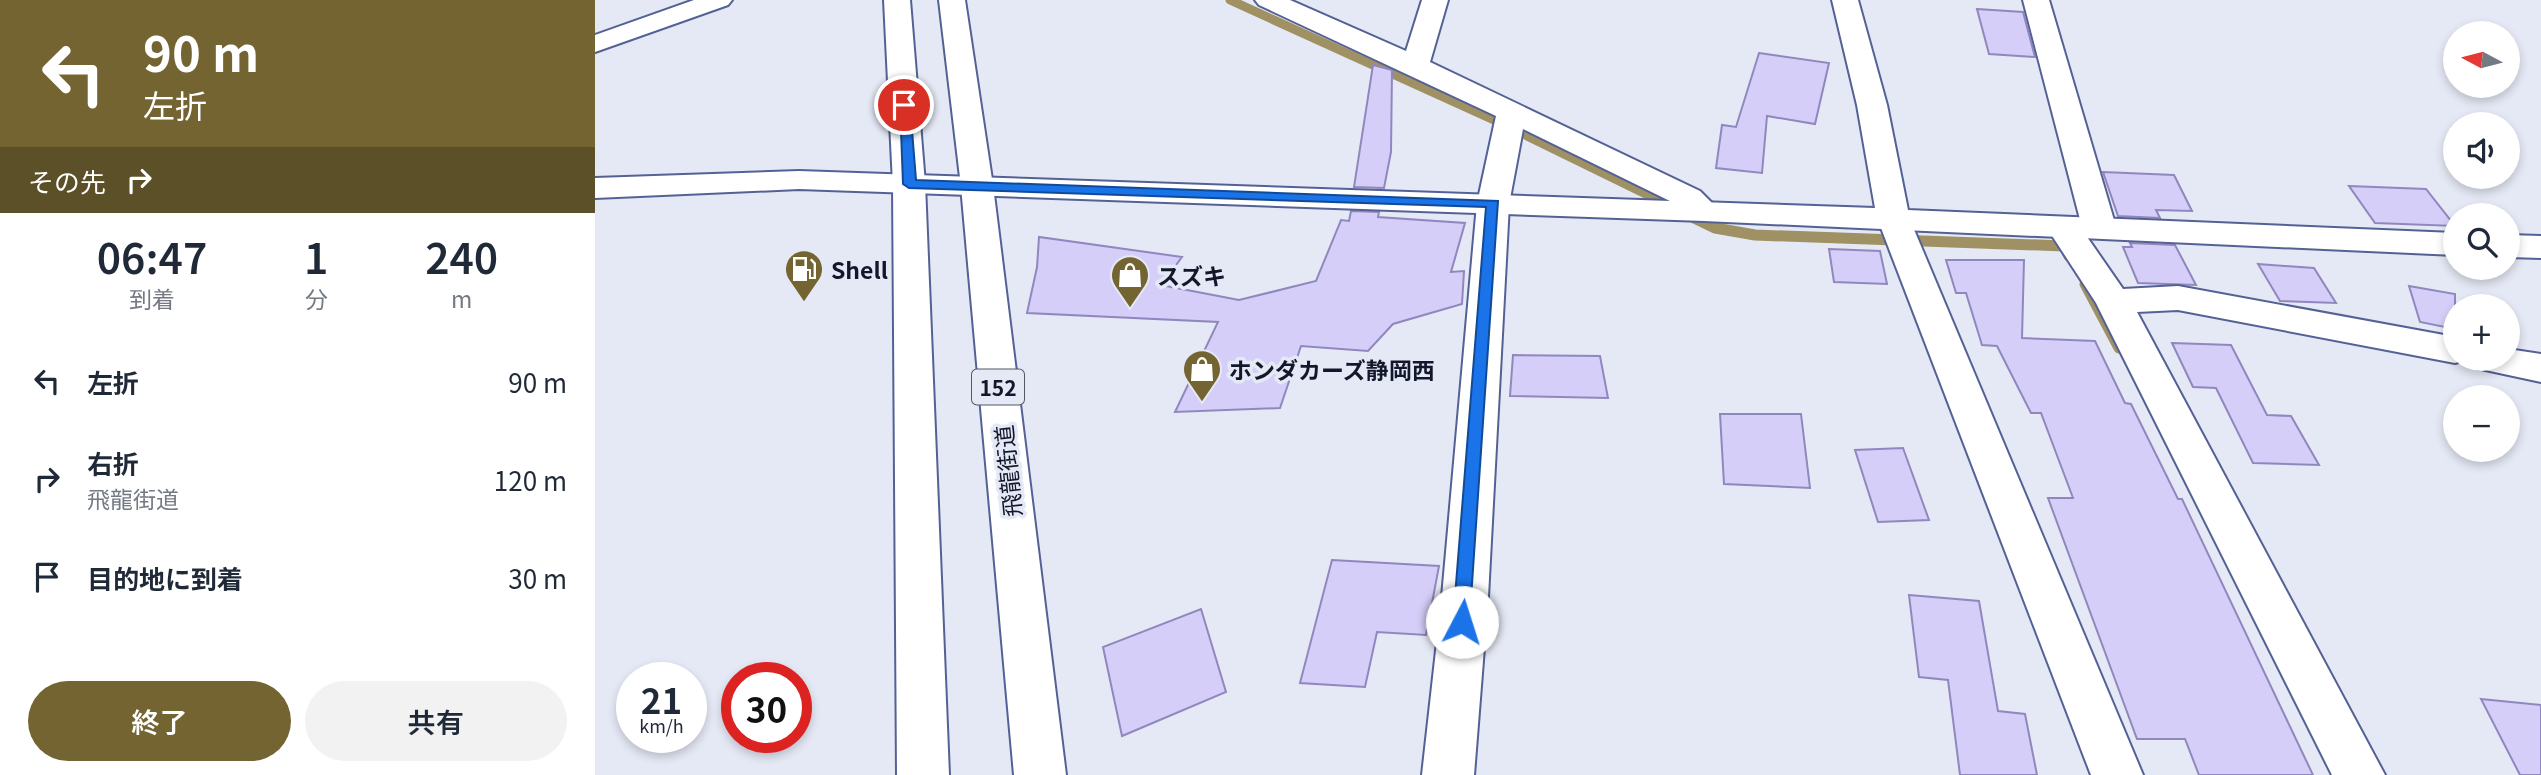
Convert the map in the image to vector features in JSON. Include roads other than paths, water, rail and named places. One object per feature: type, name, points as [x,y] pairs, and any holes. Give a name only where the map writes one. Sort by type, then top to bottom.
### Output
[{"type":"main road","points":[[595,44],[719,0]]},
{"type":"main road","points":[[897,0],[909,184],[923,775]]},
{"type":"main road","name":"飛龍街道","points":[[952,0],[977,186],[1040,775]]},
{"type":"main road","points":[[1269,0],[1512,111],[1689,198],[1704,211]]},
{"type":"main road","points":[[1415,65],[1435,0]]},
{"type":"main road","points":[[1845,0],[1872,105],[1893,220],[2117,775]]},
{"type":"main road","points":[[2036,0],[2081,227],[2113,301],[2359,775]]},
{"type":"main road","points":[[1448,775],[1466,583],[1493,204],[1512,111]]},
{"type":"main road","points":[[595,188],[742,181],[977,186],[1704,211],[2443,243]]},
{"type":"main road","points":[[2520,246],[2541,247]]},
{"type":"main road","points":[[2113,301],[2178,298],[2443,347]]},
{"type":"main road","points":[[2520,364],[2541,368]]},
{"type":"waterway","points":[[1230,0],[1496,121]]},
{"type":"waterway","points":[[1527,136],[1662,202]]},
{"type":"waterway","points":[[1658,200],[1662,202]]},
{"type":"waterway","points":[[1662,202],[1672,207]]},
{"type":"waterway","points":[[1688,215],[1715,228],[1755,235],[2064,246],[2069,256]]},
{"type":"waterway","points":[[2085,284],[2119,348]]},
{"type":"place","name":"Shell","points":[[804,303]]},
{"type":"place","name":"スズキ","points":[[1130,309]]},
{"type":"place","name":"ホンダカーズ静岡西","points":[[1202,403]]}]
